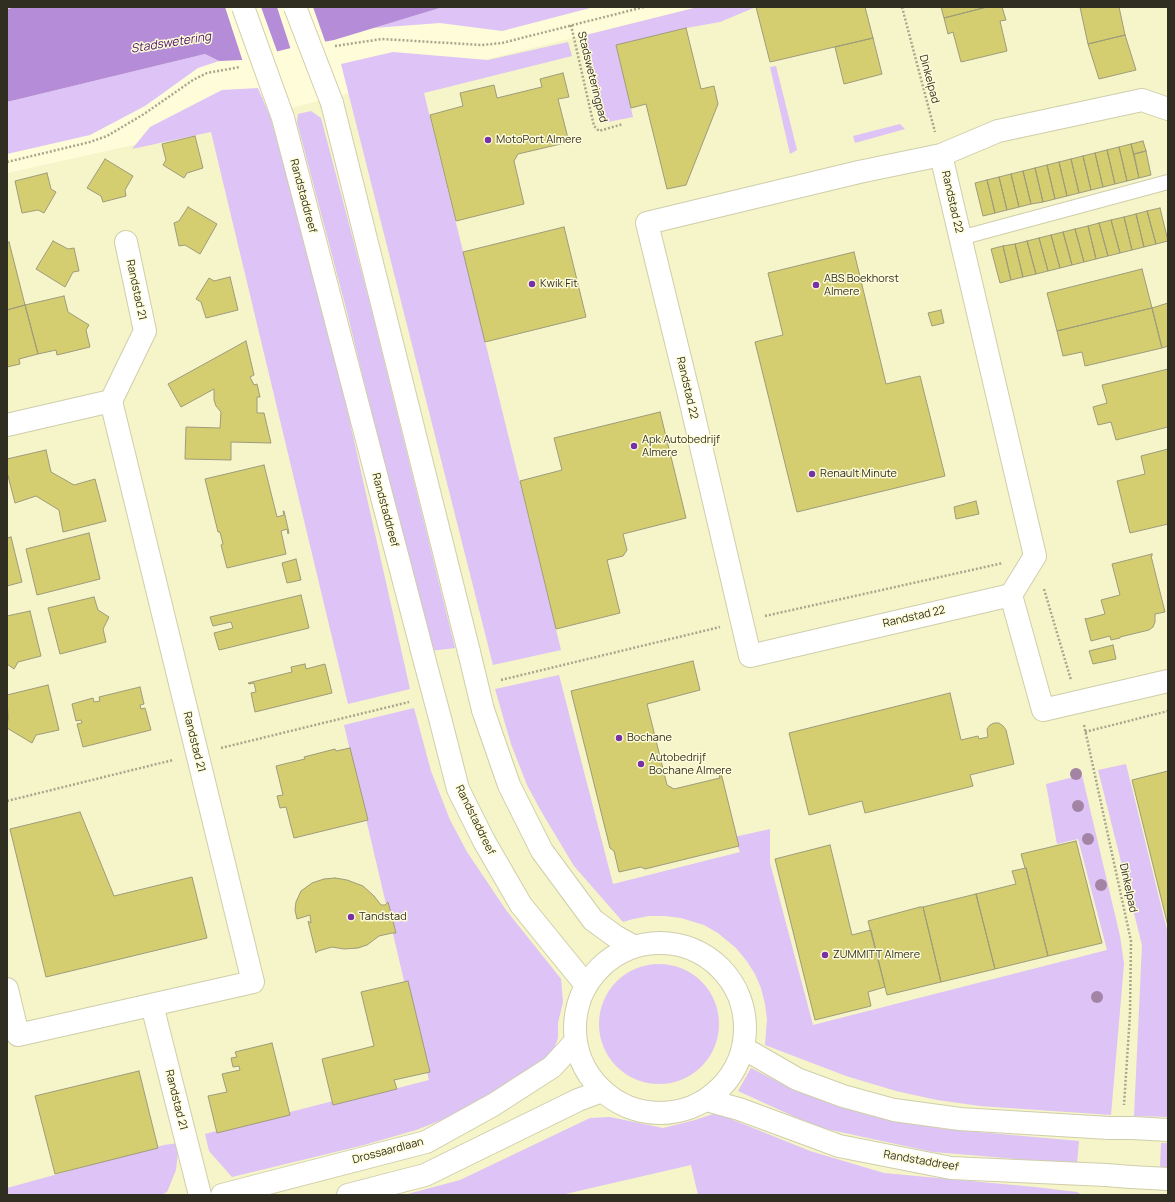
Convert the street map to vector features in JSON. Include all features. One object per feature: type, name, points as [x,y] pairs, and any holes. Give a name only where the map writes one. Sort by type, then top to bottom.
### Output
[{"type":"main road","name":"Randstaddreef","points":[[242,7],[283,118],[458,789],[484,841],[521,905],[586,985]]},
{"type":"main road","points":[[295,7],[332,103],[484,710],[509,785],[542,851],[593,920],[615,936],[633,946]]},
{"type":"main road","name":"Randstad 22","points":[[1011,595],[750,656],[690,395],[647,223],[854,173],[941,155],[998,131],[1142,100],[1168,109]]},
{"type":"main road","name":"Randstad 22","points":[[941,155],[1035,556]]},
{"type":"main road","name":"Randstad 21","points":[[7,989],[18,1035],[253,982],[111,401],[145,331],[126,242]]},
{"type":"main road","points":[[7,425],[111,401]]},
{"type":"main road","points":[[1035,556],[1011,595],[1043,710],[1168,681]]},
{"type":"main road","points":[[672,943],[705,955],[727,974],[740,996],[745,1016],[745,1049],[738,1066],[727,1082],[706,1100],[667,1113],[644,1111],[623,1105],[602,1091],[584,1069],[575,1042],[574,1029],[577,1006],[586,985],[594,972],[609,958],[633,946],[672,943]]},
{"type":"main road","name":"Randstad 21","points":[[152,1005],[200,1195]]},
{"type":"main road","name":"Drossaardlaan","points":[[222,1195],[426,1142],[493,1105],[552,1067],[575,1042]]},
{"type":"main road","points":[[745,1049],[797,1079],[843,1096],[894,1110],[960,1119],[1168,1130]]},
{"type":"main road","points":[[348,1195],[425,1175],[578,1100],[602,1091]]},
{"type":"main road","name":"Randstaddreef","points":[[706,1100],[739,1109],[839,1146],[951,1168],[1168,1179]]},
{"type":"lane","points":[[960,238],[1168,182]]},
{"type":"path","name":"Dinkelpad","points":[[902,7],[941,155]]},
{"type":"path","name":"Stadsweteringpad","points":[[571,25],[594,126],[599,131],[623,124]]},
{"type":"path","name":"Dinkelpad","points":[[1035,556],[1078,701],[1131,941],[1130,1014],[1127,1050]]},
{"type":"path","points":[[499,680],[741,622],[1035,556]]},
{"type":"path","points":[[7,801],[409,702]]},
{"type":"path","points":[[1085,732],[1168,711]]},
{"type":"shaded area","points":[[443,7],[594,7],[502,31],[440,23],[373,28]]},
{"type":"shaded area","points":[[698,7],[1168,7],[1168,1195],[7,1195],[7,173],[210,128]]},
{"type":"shaded area","points":[[698,7],[756,7],[720,22],[686,28],[616,45],[633,117],[603,123],[582,36]]},
{"type":"shaded area","points":[[568,42],[572,56],[424,93],[561,650],[493,665],[341,64],[393,52],[488,60]]},
{"type":"shaded area","points":[[205,54],[219,61],[198,68],[145,106],[90,135],[7,154],[7,102]]},
{"type":"shaded area","points":[[776,66],[797,150],[790,154],[770,67]]},
{"type":"shaded area","points":[[258,88],[270,116],[302,232],[344,396],[410,689],[348,704],[211,132],[132,149],[150,127],[222,90]]},
{"type":"shaded area","points":[[311,111],[321,118],[369,300],[455,648],[430,651],[347,312],[297,122],[298,114]]},
{"type":"shaded area","points":[[900,124],[905,129],[855,143],[853,136]]},
{"type":"shaded area","points":[[559,675],[613,884],[740,852],[734,837],[770,829],[770,863],[813,1025],[1107,950],[1078,839],[1057,844],[1046,784],[1082,775],[1120,936],[1124,964],[1111,1115],[980,1106],[937,1100],[896,1091],[846,1076],[765,1045],[767,1019],[761,988],[755,974],[736,948],[718,933],[704,925],[681,918],[649,916],[623,922],[574,866],[541,811],[527,785],[511,744],[495,689]]},
{"type":"shaded area","points":[[414,708],[431,771],[450,820],[467,852],[506,910],[561,979],[563,1002],[558,1023],[558,1038],[554,1049],[535,1069],[452,1116],[416,1130],[364,1145],[232,1177],[209,1151],[205,1134],[333,1101],[336,1104],[429,1080],[405,985],[344,725]]},
{"type":"shaded area","points":[[1126,764],[1168,934],[1168,1117],[1134,1116],[1142,945],[1098,770]]},
{"type":"shaded area","points":[[659,964],[682,968],[702,981],[715,1001],[719,1024],[715,1047],[702,1067],[682,1080],[659,1084],[636,1080],[616,1067],[603,1047],[599,1024],[603,1001],[616,981],[636,968]]},
{"type":"shaded area","points":[[751,1068],[786,1086],[867,1115],[944,1129],[1079,1141],[1077,1164],[933,1152],[817,1127],[738,1091]]},
{"type":"shaded area","points":[[716,1113],[810,1151],[884,1173],[1035,1187],[1077,1192],[1082,1195],[698,1195],[691,1165],[561,1195],[404,1195],[460,1180],[590,1118],[610,1117],[663,1128]]},
{"type":"shaded area","points":[[179,1143],[176,1170],[167,1192],[161,1195],[7,1195],[7,1188],[164,1145]]},
{"type":"shaded area","points":[[1161,1143],[1168,1143],[1168,1167],[1160,1167]]},
{"type":"water","name":"Stadswetering","points":[[16,7],[443,7],[334,40],[291,48],[242,60],[219,61],[205,54],[7,102],[7,9]]},
{"type":"pier","points":[[225,7],[261,7],[278,54],[243,62]]},
{"type":"pier","points":[[277,7],[313,7],[326,44],[291,50]]},
{"type":"building","points":[[756,7],[865,7],[873,38],[770,62]]},
{"type":"building","points":[[941,7],[987,7],[944,18]]},
{"type":"building","points":[[987,7],[1002,7],[1006,20],[1000,21],[1007,51],[961,62],[953,32],[948,34],[944,18]]},
{"type":"building","points":[[1080,7],[1119,7],[1125,35],[1088,44]]},
{"type":"building","points":[[686,28],[701,89],[714,86],[718,104],[686,185],[667,189],[646,104],[631,108],[616,45]]},
{"type":"building","points":[[1125,35],[1136,70],[1099,79],[1088,44]]},
{"type":"building","points":[[873,38],[882,74],[844,84],[835,47]]},
{"type":"building","points":[[563,73],[569,97],[558,99],[569,142],[518,154],[514,161],[524,204],[456,221],[430,115],[463,106],[460,93],[494,85],[497,98],[542,87],[540,79]]},
{"type":"building","points":[[195,136],[203,168],[187,173],[184,178],[163,165],[166,160],[162,144]]},
{"type":"building","points":[[1143,141],[1146,151],[1134,154],[1131,144]]},
{"type":"building","points":[[1131,144],[1139,178],[1127,181],[1119,147]]},
{"type":"building","points":[[1119,147],[1127,181],[1115,184],[1107,150]]},
{"type":"building","points":[[1107,150],[1115,184],[1103,187],[1095,153]]},
{"type":"building","points":[[1146,151],[1151,175],[1139,178],[1134,154]]},
{"type":"building","points":[[1095,153],[1103,187],[1091,190],[1083,156]]},
{"type":"building","points":[[1083,156],[1091,190],[1079,193],[1071,159]]},
{"type":"building","points":[[105,159],[133,176],[125,190],[126,196],[103,202],[101,196],[87,188]]},
{"type":"building","points":[[1071,159],[1079,193],[1067,196],[1059,162]]},
{"type":"building","points":[[1059,162],[1067,196],[1055,199],[1047,165]]},
{"type":"building","points":[[1047,165],[1055,199],[1043,202],[1035,168]]},
{"type":"building","points":[[1035,168],[1043,202],[1031,204],[1023,171]]},
{"type":"building","points":[[1023,171],[1031,204],[1019,207],[1011,174]]},
{"type":"building","points":[[47,173],[51,189],[56,192],[44,213],[38,210],[22,213],[15,181]]},
{"type":"building","points":[[1011,174],[1019,207],[1007,210],[999,177]]},
{"type":"building","points":[[999,177],[1007,210],[995,213],[987,180]]},
{"type":"building","points":[[987,180],[995,213],[983,216],[975,183]]},
{"type":"building","points":[[188,207],[217,224],[200,254],[185,245],[179,246],[174,223],[179,221]]},
{"type":"building","points":[[1160,208],[1168,241],[1156,244],[1147,211]]},
{"type":"building","points":[[1147,211],[1156,244],[1144,247],[1136,214]]},
{"type":"building","points":[[1136,214],[1144,247],[1132,250],[1124,217]]},
{"type":"building","points":[[1124,217],[1132,250],[1120,253],[1111,220]]},
{"type":"building","points":[[1111,220],[1120,253],[1108,256],[1099,223]]},
{"type":"building","points":[[1099,223],[1108,256],[1096,259],[1088,226]]},
{"type":"building","points":[[1088,226],[1096,259],[1084,262],[1075,229]]},
{"type":"building","points":[[564,227],[586,317],[485,342],[463,252]]},
{"type":"building","points":[[1075,229],[1084,262],[1072,265],[1063,232]]},
{"type":"building","points":[[1063,232],[1072,265],[1060,268],[1051,235]]},
{"type":"building","points":[[1051,235],[1060,268],[1048,271],[1039,238]]},
{"type":"building","points":[[1039,238],[1048,271],[1036,274],[1027,241]]},
{"type":"building","points":[[53,241],[68,249],[74,248],[79,271],[73,272],[65,287],[36,269]]},
{"type":"building","points":[[1027,241],[1036,274],[1023,277],[1015,244]]},
{"type":"building","points":[[9,242],[25,305],[7,310],[7,243]]},
{"type":"building","points":[[1015,244],[1023,277],[1011,280],[1003,246]]},
{"type":"building","points":[[1003,246],[1011,280],[1000,283],[991,249]]},
{"type":"building","points":[[854,252],[886,384],[920,376],[945,476],[797,512],[755,342],[783,335],[768,273]]},
{"type":"building","points":[[1142,269],[1152,308],[1057,331],[1047,293]]},
{"type":"building","points":[[230,277],[238,310],[206,318],[201,302],[196,299],[209,278],[214,281]]},
{"type":"building","points":[[64,296],[68,312],[89,325],[86,330],[90,347],[57,355],[56,350],[38,354],[25,305]]},
{"type":"building","points":[[1168,303],[1168,346],[1162,348],[1152,308]]},
{"type":"building","points":[[25,305],[38,354],[19,359],[20,364],[7,367],[7,310]]},
{"type":"building","points":[[1152,308],[1162,348],[1085,366],[1082,352],[1063,356],[1057,331]]},
{"type":"building","points":[[941,310],[944,323],[932,326],[928,313]]},
{"type":"building","points":[[246,341],[254,375],[250,377],[254,385],[257,384],[260,397],[257,397],[257,413],[264,413],[271,443],[231,442],[231,460],[185,459],[186,427],[220,428],[221,412],[216,406],[214,400],[214,389],[181,407],[168,384]]},
{"type":"building","points":[[1168,369],[1168,427],[1116,440],[1111,422],[1098,425],[1093,407],[1107,403],[1102,385]]},
{"type":"building","points":[[660,412],[686,518],[623,534],[627,550],[623,556],[607,560],[620,613],[556,629],[520,481],[562,470],[554,438]]},
{"type":"building","points":[[1168,449],[1168,524],[1130,533],[1117,481],[1145,474],[1141,456]]},
{"type":"building","points":[[46,450],[51,472],[74,485],[95,479],[106,521],[63,532],[59,510],[36,496],[15,503],[7,472],[7,459]]},
{"type":"building","points":[[264,465],[277,517],[284,515],[284,511],[289,533],[288,534],[287,529],[281,531],[286,554],[227,568],[221,545],[223,544],[220,532],[218,532],[205,479]]},
{"type":"building","points":[[976,501],[979,514],[956,519],[954,507]]},
{"type":"building","points":[[89,533],[100,579],[37,595],[26,549]]},
{"type":"building","points":[[11,537],[22,582],[7,586],[7,538]]},
{"type":"building","points":[[1152,554],[1151,556],[1165,612],[1155,614],[1155,622],[1153,627],[1149,630],[1111,640],[1110,636],[1091,641],[1085,618],[1105,614],[1101,600],[1120,595],[1112,564]]},
{"type":"building","points":[[296,559],[301,580],[287,583],[282,563]]},
{"type":"building","points":[[301,595],[309,628],[219,650],[214,633],[233,628],[231,622],[213,626],[210,617]]},
{"type":"building","points":[[94,597],[98,610],[109,617],[103,629],[106,642],[60,654],[48,608]]},
{"type":"building","points":[[30,611],[41,656],[18,662],[14,669],[7,664],[7,616]]},
{"type":"building","points":[[1113,645],[1116,659],[1093,664],[1089,651]]},
{"type":"building","name":"Bochane","points":[[693,661],[700,690],[647,704],[667,785],[674,789],[720,778],[719,774],[721,773],[739,846],[645,869],[641,867],[619,872],[614,851],[610,848],[571,691]]},
{"type":"building","points":[[305,664],[306,669],[325,664],[332,693],[255,712],[251,693],[256,692],[254,683],[248,683],[292,672],[291,667]]},
{"type":"building","points":[[48,685],[59,730],[36,735],[32,743],[7,728],[7,695]]},
{"type":"building","points":[[140,687],[144,704],[140,705],[141,709],[145,708],[151,730],[83,747],[77,724],[82,723],[81,720],[76,721],[72,704],[93,698],[94,702],[100,701],[99,697]]},
{"type":"building","points":[[950,693],[961,740],[978,736],[979,739],[988,737],[987,729],[990,725],[999,723],[1006,730],[1014,764],[970,775],[973,786],[865,813],[862,801],[809,815],[789,733]]},
{"type":"building","points":[[350,748],[368,820],[294,838],[286,807],[280,808],[277,796],[283,795],[276,766],[305,759],[304,757],[335,749],[336,751]]},
{"type":"building","points":[[1168,771],[1168,926],[1132,780]]},
{"type":"building","points":[[80,812],[114,896],[192,877],[207,938],[46,977],[10,829]]},
{"type":"building","points":[[1076,841],[1102,943],[1048,956],[1026,868],[1021,854]]},
{"type":"building","points":[[830,845],[852,935],[871,930],[885,987],[868,992],[871,1006],[815,1020],[775,859]]},
{"type":"building","points":[[1026,868],[1048,956],[995,969],[976,894],[1016,884],[1012,871]]},
{"type":"building","name":"Tandstad","points":[[335,878],[347,880],[363,886],[381,905],[385,905],[388,902],[396,933],[379,936],[367,945],[358,948],[344,949],[332,947],[316,953],[308,921],[311,923],[310,915],[297,919],[295,910],[296,902],[301,891],[312,883],[324,879]]},
{"type":"building","points":[[976,894],[995,969],[941,982],[923,907]]},
{"type":"building","points":[[923,907],[941,982],[887,995],[868,921]]},
{"type":"building","points":[[408,981],[430,1072],[394,1080],[397,1089],[333,1105],[322,1059],[374,1046],[361,992]]},
{"type":"building","points":[[272,1043],[290,1115],[217,1133],[208,1096],[227,1092],[222,1074],[240,1070],[239,1066],[233,1067],[231,1058],[237,1057],[235,1052]]},
{"type":"building","points":[[139,1071],[158,1148],[55,1174],[35,1096]]},
{"type":"place","name":"MotoPort Almere","points":[[488,140]]},
{"type":"place","name":"Kwik Fit","points":[[532,284]]},
{"type":"place","name":"ABS Boekhorst Almere","points":[[816,285]]},
{"type":"place","name":"Apk Autobedrijf Almere","points":[[634,446]]},
{"type":"place","name":"Renault Minute","points":[[812,474]]},
{"type":"place","name":"Bochane","points":[[619,738]]},
{"type":"place","name":"Autobedrijf Bochane Almere","points":[[641,764]]},
{"type":"place","name":"Tandstad","points":[[351,917]]},
{"type":"place","name":"ZUMMITT Almere","points":[[825,955]]}]
